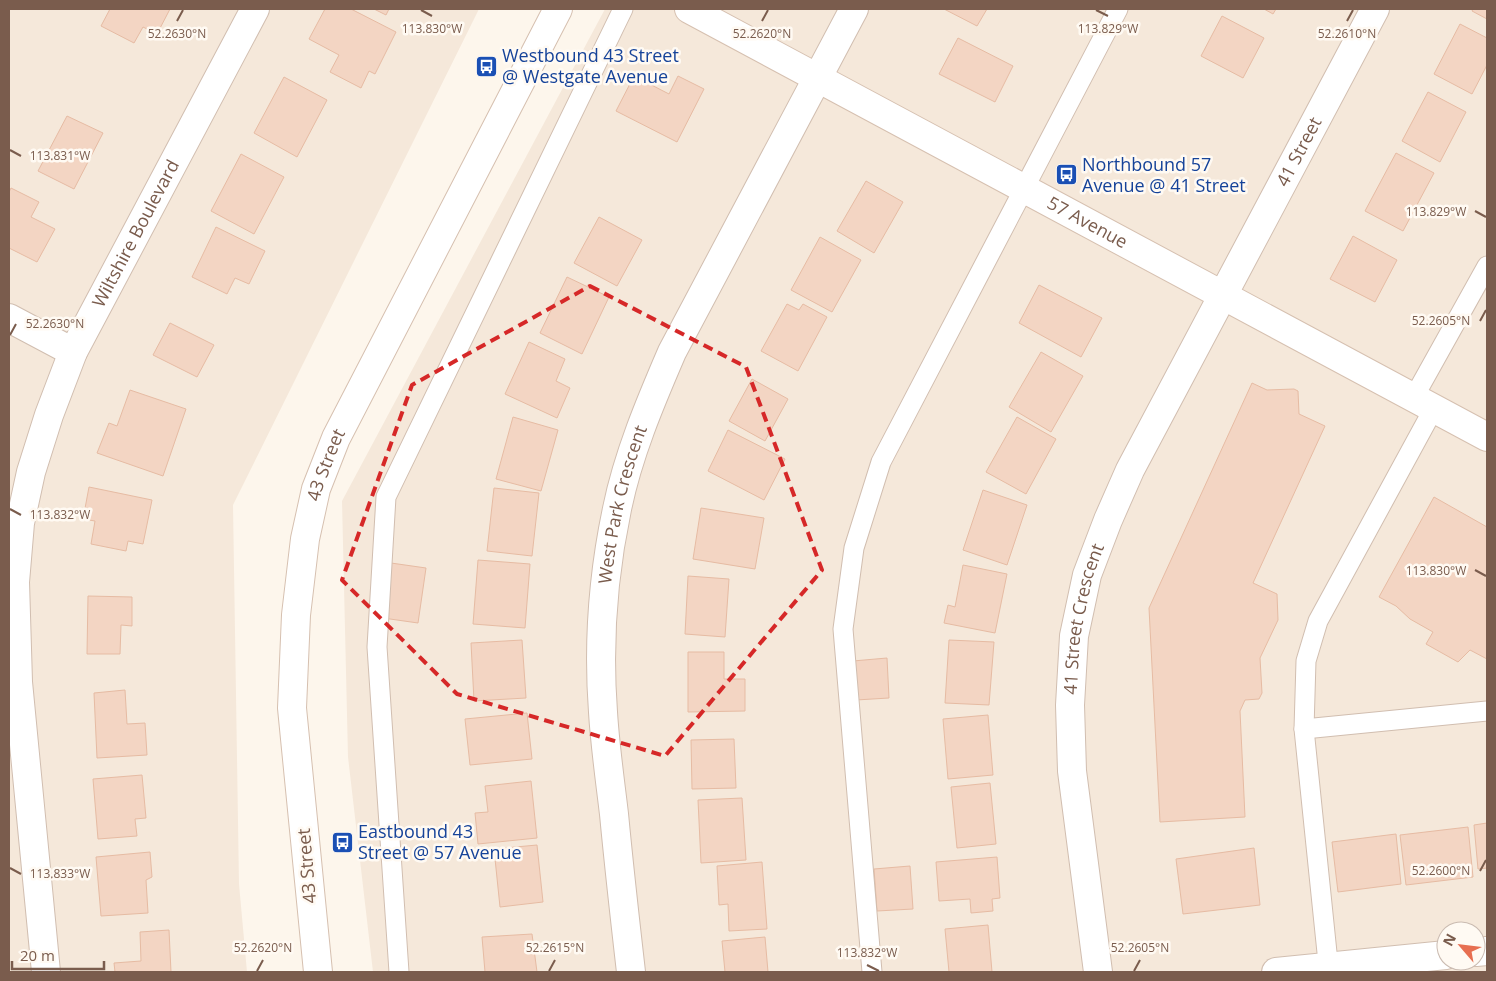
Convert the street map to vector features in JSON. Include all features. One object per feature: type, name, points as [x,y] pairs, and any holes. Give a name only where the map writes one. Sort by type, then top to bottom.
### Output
[{"type":"street","name":"Wiltshire Boulevard","points":[[46,972],[13,683],[15,582],[20,522],[31,472],[46,423],[73,352],[255,9]]},
{"type":"street","name":"43 Street","points":[[318,972],[292,708],[296,615],[305,539],[316,489],[336,438],[558,9]]},
{"type":"street","name":"57 Avenue","points":[[689,9],[1487,437]]},
{"type":"street","name":"West Park Crescent","points":[[631,972],[603,712],[601,657],[607,565],[617,508],[629,463],[649,404],[672,352],[854,9]]},
{"type":"street","name":"41 Street","points":[[1223,294],[1375,9]]},
{"type":"street","name":"41 Street Crescent","points":[[1098,972],[1072,771],[1070,705],[1074,636],[1087,575],[1108,520],[1130,470],[1223,294]]},
{"type":"street","points":[[9,318],[73,352]]},
{"type":"street","points":[[1276,972],[1329,970],[1436,956]]},
{"type":"lane","points":[[399,972],[377,647],[386,497],[623,9]]},
{"type":"lane","points":[[872,972],[843,629],[854,548],[881,462],[1118,9]]},
{"type":"lane","points":[[1329,970],[1304,729],[1306,661],[1318,621],[1424,403],[1487,266]]},
{"type":"lane","points":[[1304,729],[1487,711]]},
{"type":"highlighted area","points":[[590,286],[746,367],[822,570],[665,756],[457,694],[342,580],[412,385]]},
{"type":"shaded area","points":[[9,9],[479,9],[233,505],[239,884],[247,972],[9,972]]},
{"type":"shaded area","points":[[605,9],[1487,9],[1487,972],[373,972],[348,757],[342,501]]},
{"type":"building","points":[[110,9],[170,9],[157,34],[143,27],[134,43],[101,26]]},
{"type":"building","points":[[325,9],[351,9],[396,32],[375,74],[369,71],[361,88],[330,72],[339,55],[309,39]]},
{"type":"building","points":[[374,9],[389,9],[386,15]]},
{"type":"building","points":[[944,9],[987,9],[977,26]]},
{"type":"building","points":[[1264,9],[1276,9],[1273,14]]},
{"type":"building","points":[[1473,9],[1487,9],[1487,19],[1472,11]]},
{"type":"building","points":[[1222,16],[1264,38],[1243,78],[1201,56]]},
{"type":"building","points":[[1460,24],[1487,38],[1487,65],[1472,94],[1434,74]]},
{"type":"building","points":[[958,38],[1013,66],[995,102],[939,74]]},
{"type":"building","points":[[634,76],[669,94],[678,76],[704,89],[677,142],[616,111]]},
{"type":"building","points":[[284,77],[327,100],[297,157],[254,133]]},
{"type":"building","points":[[1428,92],[1466,112],[1440,162],[1402,141]]},
{"type":"building","points":[[67,116],[103,133],[74,189],[38,171]]},
{"type":"building","points":[[1396,153],[1434,173],[1403,231],[1365,211]]},
{"type":"building","points":[[241,154],[284,177],[254,234],[211,211]]},
{"type":"building","points":[[866,181],[903,202],[874,253],[837,231]]},
{"type":"building","points":[[11,188],[39,202],[31,217],[55,229],[37,262],[9,248],[9,192]]},
{"type":"building","points":[[599,217],[642,240],[617,286],[574,263]]},
{"type":"building","points":[[216,227],[265,251],[249,284],[235,278],[227,294],[192,277]]},
{"type":"building","points":[[1353,236],[1397,260],[1375,302],[1330,279]]},
{"type":"building","points":[[820,237],[861,260],[832,312],[791,290]]},
{"type":"building","points":[[567,277],[609,297],[582,354],[540,333]]},
{"type":"building","points":[[1039,285],[1102,318],[1081,357],[1019,323]]},
{"type":"building","points":[[787,304],[799,310],[803,304],[827,317],[798,371],[761,351]]},
{"type":"building","points":[[170,323],[214,345],[197,377],[153,355]]},
{"type":"building","points":[[529,342],[565,359],[556,381],[570,388],[557,418],[505,394]]},
{"type":"building","points":[[1041,352],[1083,376],[1051,432],[1009,407]]},
{"type":"building","points":[[752,379],[788,399],[765,441],[729,421]]},
{"type":"building","points":[[1252,383],[1267,390],[1294,389],[1298,391],[1299,414],[1325,426],[1253,583],[1277,594],[1278,620],[1260,658],[1262,693],[1259,699],[1245,700],[1240,711],[1245,817],[1160,822],[1149,608]]},
{"type":"building","points":[[130,390],[186,409],[163,476],[97,453],[109,423],[117,426]]},
{"type":"building","points":[[513,417],[558,430],[541,491],[496,479]]},
{"type":"building","points":[[1017,417],[1056,439],[1026,494],[986,472]]},
{"type":"building","points":[[728,430],[785,459],[764,500],[708,471]]},
{"type":"building","points":[[89,487],[152,500],[143,544],[128,541],[126,551],[91,544],[95,521],[83,519]]},
{"type":"building","points":[[494,488],[539,493],[532,556],[487,551]]},
{"type":"building","points":[[983,490],[1027,505],[1007,565],[963,550]]},
{"type":"building","points":[[1434,497],[1487,527],[1487,659],[1470,650],[1458,662],[1426,644],[1433,632],[1410,619],[1396,606],[1379,597]]},
{"type":"building","points":[[701,508],[764,518],[755,569],[693,559]]},
{"type":"building","points":[[478,560],[530,564],[525,628],[473,624]]},
{"type":"building","points":[[384,562],[426,568],[418,623],[376,617]]},
{"type":"building","points":[[963,565],[1007,574],[995,633],[944,623],[948,605],[955,607]]},
{"type":"building","points":[[688,576],[729,579],[725,637],[685,634]]},
{"type":"building","points":[[88,596],[132,597],[132,626],[121,625],[120,654],[87,654]]},
{"type":"building","points":[[522,640],[526,698],[474,701],[471,643]]},
{"type":"building","points":[[949,640],[994,642],[989,705],[945,703]]},
{"type":"building","points":[[688,652],[724,652],[724,679],[745,679],[745,711],[688,712]]},
{"type":"building","points":[[887,658],[889,698],[856,700],[853,661]]},
{"type":"building","points":[[125,690],[127,724],[145,723],[147,755],[97,758],[94,693]]},
{"type":"building","points":[[527,713],[532,759],[470,765],[465,719]]},
{"type":"building","points":[[988,715],[993,775],[948,779],[943,719]]},
{"type":"building","points":[[734,739],[736,788],[692,789],[691,740]]},
{"type":"building","points":[[142,775],[146,818],[135,819],[137,836],[98,839],[93,779]]},
{"type":"building","points":[[531,781],[537,838],[478,844],[475,813],[488,812],[485,786]]},
{"type":"building","points":[[990,783],[996,844],[957,848],[951,787]]},
{"type":"building","points":[[742,798],[746,860],[701,863],[698,800]]},
{"type":"building","points":[[1487,823],[1487,868],[1478,869],[1474,825]]},
{"type":"building","points":[[1468,827],[1473,877],[1406,885],[1400,835]]},
{"type":"building","points":[[1396,834],[1401,884],[1338,892],[1332,842]]},
{"type":"building","points":[[537,845],[543,902],[500,907],[494,849]]},
{"type":"building","points":[[1254,848],[1260,905],[1183,914],[1176,859]]},
{"type":"building","points":[[150,852],[152,877],[146,880],[148,913],[101,916],[96,857]]},
{"type":"building","points":[[997,857],[1000,898],[992,899],[993,911],[971,913],[970,899],[939,901],[936,862]]},
{"type":"building","points":[[762,862],[767,929],[729,931],[728,904],[719,905],[717,866]]},
{"type":"building","points":[[910,866],[913,909],[877,911],[874,869]]},
{"type":"building","points":[[988,925],[992,972],[949,972],[945,929]]},
{"type":"building","points":[[169,930],[171,972],[115,972],[114,963],[141,961],[140,932]]},
{"type":"building","points":[[532,934],[537,972],[485,972],[482,937]]},
{"type":"building","points":[[765,937],[768,972],[725,972],[722,941]]},
{"type":"place","name":"Westbound 43 Street @ Westgate Avenue","points":[[486,66]]},
{"type":"place","name":"Northbound 57 Avenue @ 41 Street","points":[[1066,175]]},
{"type":"place","name":"Eastbound 43 Street @ 57 Avenue","points":[[342,842]]}]
